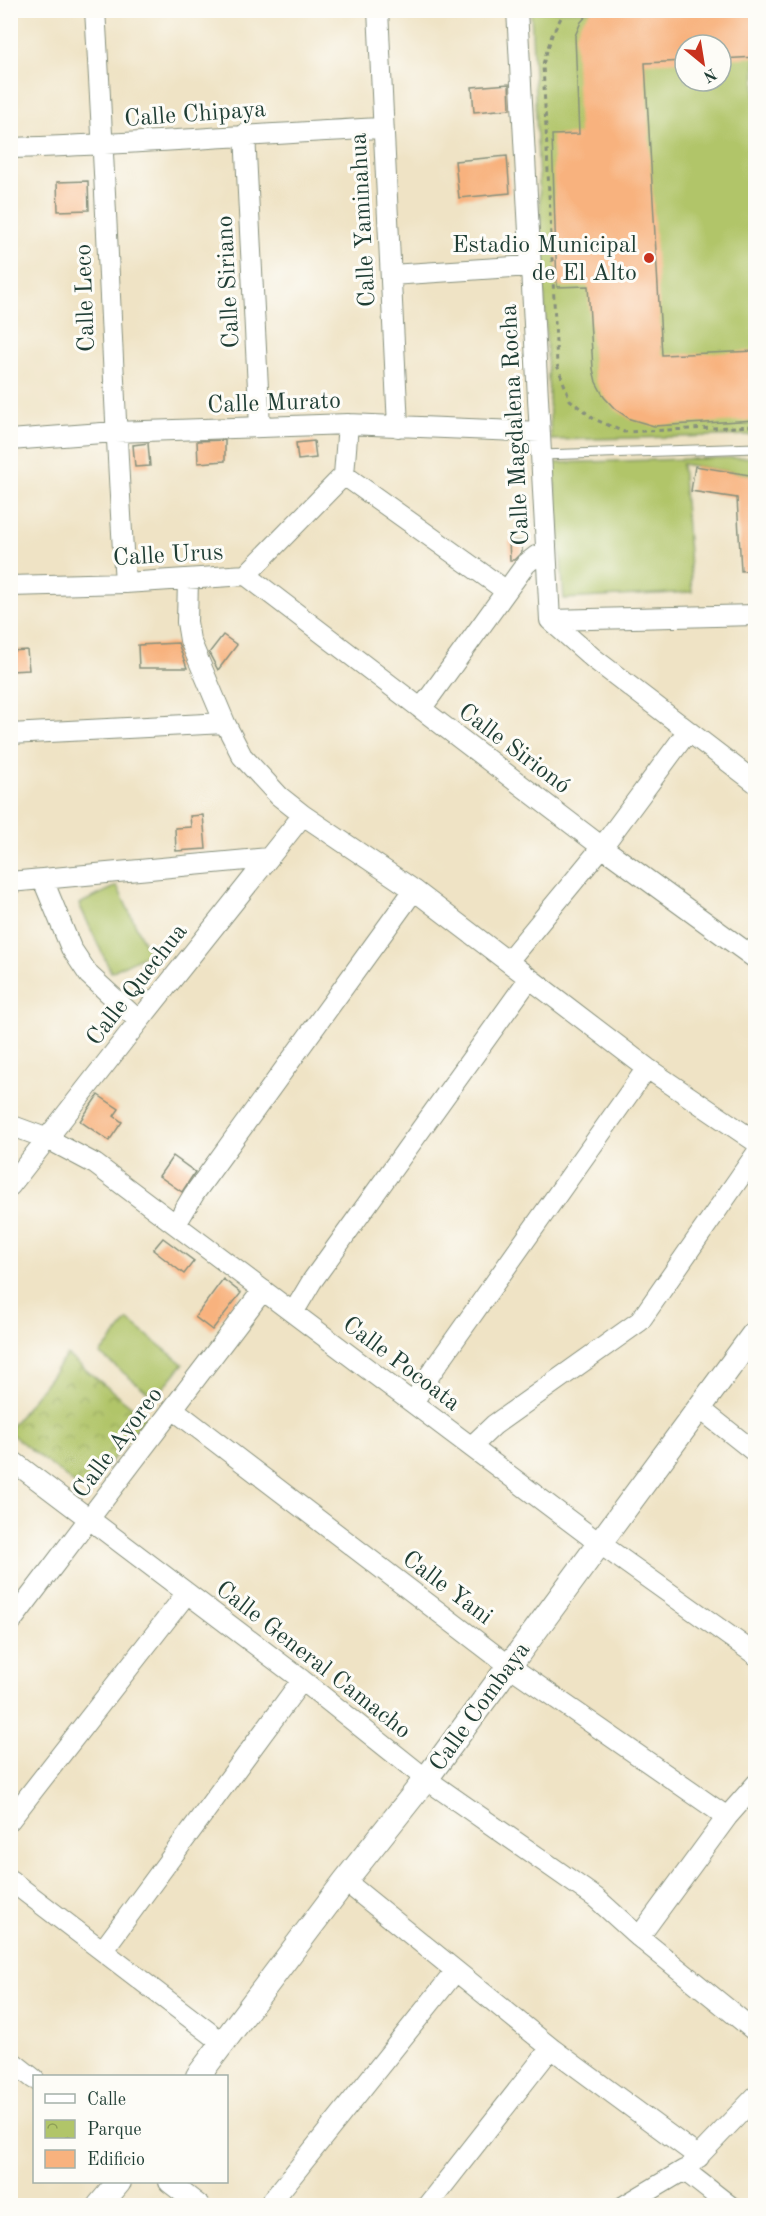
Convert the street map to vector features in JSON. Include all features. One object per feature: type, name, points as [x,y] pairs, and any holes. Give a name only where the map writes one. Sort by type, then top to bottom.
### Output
[{"type":"street","name":"Calle Leco","points":[[95,10],[104,145],[115,432],[125,583]]},
{"type":"street","name":"Calle Yaminahua","points":[[378,10],[398,427]]},
{"type":"street","name":"Calle Magdalena Rocha","points":[[517,10],[550,620]]},
{"type":"street","name":"Calle Chipaya","points":[[10,148],[104,145],[245,134],[383,128]]},
{"type":"street","name":"Calle Siriano","points":[[245,134],[260,428]]},
{"type":"street","points":[[391,276],[530,266]]},
{"type":"street","points":[[348,424],[344,475],[505,590]]},
{"type":"street","name":"Calle Murato","points":[[10,440],[115,432],[348,424],[540,432]]},
{"type":"street","name":"Calle Urus","points":[[10,586],[125,583],[246,575],[344,475]]},
{"type":"street","points":[[421,709],[505,590],[526,564],[536,556],[546,554]]},
{"type":"street","name":"Calle Sirionó","points":[[246,575],[602,847],[756,959]]},
{"type":"street","points":[[188,579],[187,622],[190,640],[225,723],[242,756],[279,796],[303,815],[414,890],[647,1068],[756,1142]]},
{"type":"street","points":[[550,620],[756,615]]},
{"type":"street","points":[[550,620],[593,658],[756,783]]},
{"type":"street","points":[[10,734],[225,723]]},
{"type":"street","points":[[508,961],[602,847],[688,731]]},
{"type":"street","name":"Calle Quechua","points":[[10,1186],[138,1021],[303,815]]},
{"type":"street","points":[[10,882],[268,858]]},
{"type":"street","points":[[43,880],[71,948],[89,975],[138,1021]]},
{"type":"street","points":[[176,1224],[194,1194],[414,890]]},
{"type":"street","points":[[293,1313],[312,1281],[529,979]]},
{"type":"street","points":[[413,1403],[431,1373],[647,1068]]},
{"type":"street","points":[[10,1112],[48,1139]]},
{"type":"street","name":"Calle Pocoata","points":[[10,1125],[48,1139],[95,1164],[599,1542],[756,1655]]},
{"type":"street","points":[[472,1446],[494,1425],[640,1321],[756,1154]]},
{"type":"street","name":"Calle Ayoreo","points":[[10,1623],[263,1290]]},
{"type":"street","name":"Calle Combaya","points":[[199,2075],[345,1881],[426,1779],[756,1331]]},
{"type":"street","points":[[698,1407],[756,1453]]},
{"type":"street","name":"Calle Yani","points":[[173,1409],[508,1665],[727,1817]]},
{"type":"street","name":"Calle General Camacho","points":[[10,1459],[302,1680],[426,1779],[596,1898],[639,1937],[756,2032]]},
{"type":"street","points":[[10,1820],[187,1593]]},
{"type":"street","points":[[103,1950],[302,1680]]},
{"type":"street","points":[[639,1937],[727,1817],[756,1784]]},
{"type":"street","points":[[10,1880],[223,2043]]},
{"type":"street","points":[[345,1881],[551,2048],[699,2157]]},
{"type":"street","points":[[268,2205],[455,1972]]},
{"type":"street","points":[[427,2205],[551,2048]]},
{"type":"street","points":[[10,2060],[33,2078]]},
{"type":"street","points":[[624,2205],[684,2170],[756,2096]]},
{"type":"street","points":[[684,2170],[730,2205]]},
{"type":"street","points":[[99,2205],[117,2183]]},
{"type":"street","points":[[172,2183],[200,2205]]},
{"type":"lane","points":[[541,455],[756,448]]},
{"type":"path","points":[[566,10],[552,35],[543,64],[557,364],[570,400],[594,419],[624,432],[756,426]]},
{"type":"green space","name":"Estadio Municipal de El Alto","points":[[531,11],[755,11],[755,435],[551,440]]},
{"type":"green space","points":[[755,457],[755,476],[682,464],[692,592],[564,599],[553,463]]},
{"type":"green space","points":[[117,886],[149,953],[111,972],[79,904]]},
{"type":"green space","points":[[128,1320],[183,1364],[155,1398],[100,1354]]},
{"type":"green space","points":[[67,1355],[146,1418],[86,1493],[11,1434],[11,1427]]},
{"type":"building","points":[[592,10],[756,10],[756,57],[733,58],[733,33],[673,33],[673,62],[645,63],[662,355],[756,351],[756,420],[654,426],[630,419],[615,409],[604,397],[596,382],[593,369],[588,286],[557,287],[552,135],[579,134],[575,36],[581,22]]},
{"type":"building","points":[[509,84],[510,109],[474,112],[472,87]]},
{"type":"building","points":[[507,156],[510,193],[459,198],[455,161]]},
{"type":"building","points":[[88,181],[89,210],[58,211],[57,182]]},
{"type":"building","points":[[225,440],[225,461],[198,463],[197,441]]},
{"type":"building","points":[[314,441],[316,458],[298,460],[296,443]]},
{"type":"building","points":[[148,443],[150,466],[135,467],[133,445]]},
{"type":"building","points":[[695,466],[756,476],[751,511],[756,511],[756,570],[741,571],[737,498],[691,491]]},
{"type":"building","points":[[509,541],[522,541],[522,552],[514,560],[510,560]]},
{"type":"building","points":[[223,635],[237,645],[218,670],[209,653]]},
{"type":"building","points":[[178,643],[187,668],[139,668],[138,645]]},
{"type":"building","points":[[27,650],[29,670],[10,671],[10,651]]},
{"type":"building","points":[[203,815],[206,849],[176,851],[175,828],[191,827],[190,816]]},
{"type":"building","points":[[98,1095],[119,1109],[114,1116],[122,1122],[109,1141],[80,1121]]},
{"type":"building","points":[[173,1156],[195,1172],[182,1192],[159,1176]]},
{"type":"building","points":[[163,1238],[194,1261],[184,1274],[153,1250]]},
{"type":"building","points":[[223,1279],[241,1293],[212,1330],[195,1317]]},
{"type":"place","name":"Estadio Municipal de El Alto","points":[[649,258]]}]
